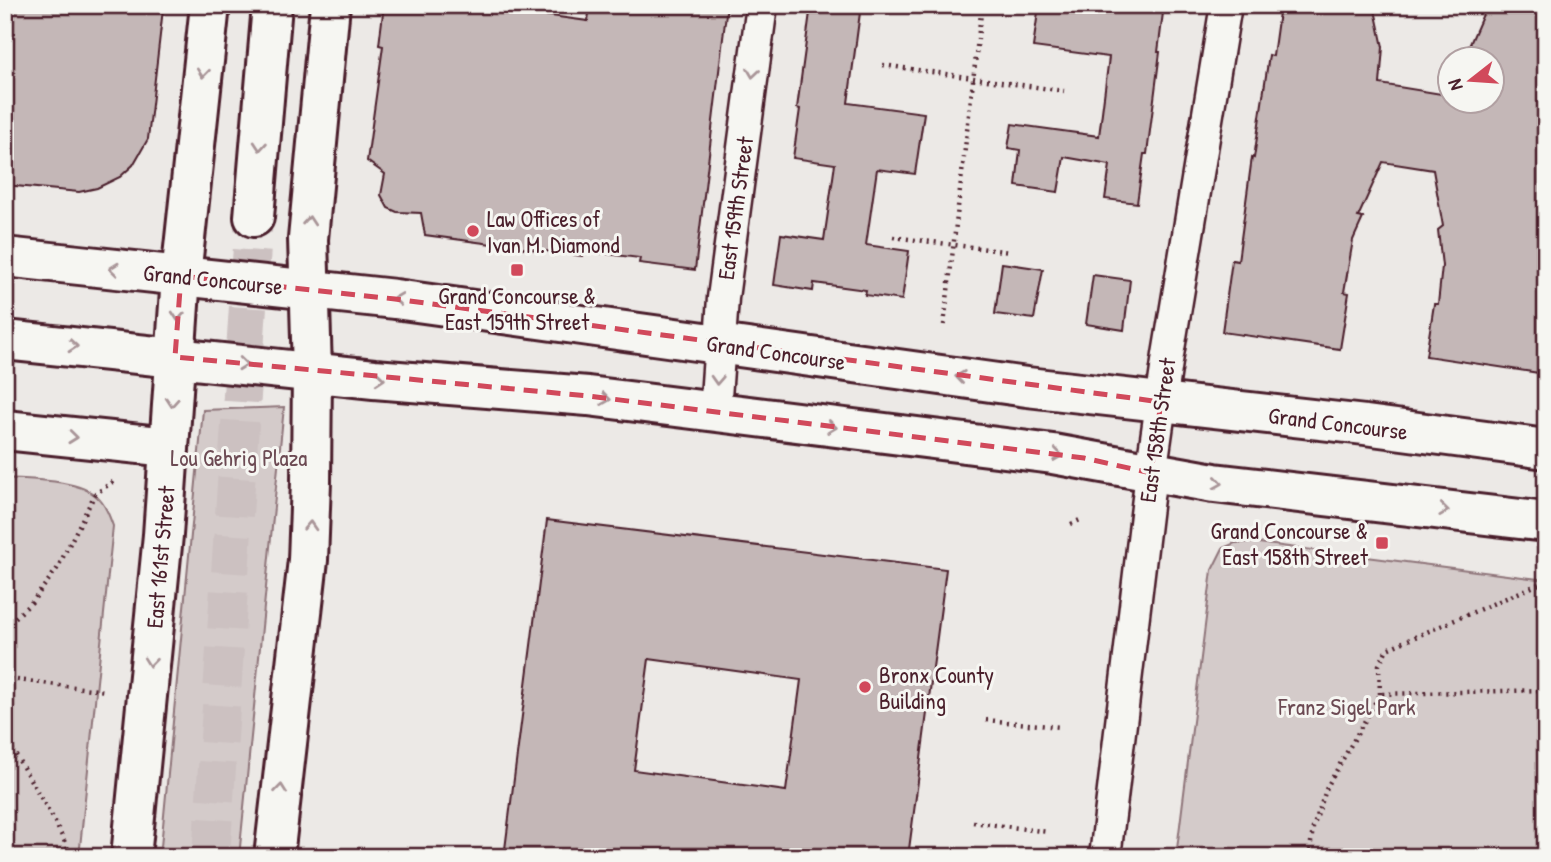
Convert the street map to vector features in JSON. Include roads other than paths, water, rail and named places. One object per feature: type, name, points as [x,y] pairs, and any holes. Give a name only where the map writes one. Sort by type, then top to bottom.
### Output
[{"type":"main road","name":"East 161st Street","points":[[131,857],[169,447],[181,276],[210,5]]},
{"type":"main road","points":[[254,217],[272,5]]},
{"type":"main road","points":[[274,857],[308,561],[312,372],[308,239],[330,5]]},
{"type":"main road","name":"Grand Concourse","points":[[5,257],[395,299],[1027,387],[1546,449]]},
{"type":"main road","points":[[5,340],[312,372],[588,396],[1064,455],[1214,483],[1546,522]]},
{"type":"main road","points":[[5,430],[169,447]]},
{"type":"street","name":"East 159th Street","points":[[715,412],[719,344],[762,5]]},
{"type":"street","name":"East 158th Street","points":[[1105,857],[1161,402],[1226,5]]},
{"type":"tunnel","points":[[211,857],[254,217]]},
{"type":"place","name":"Law Offices of Ivan M. Diamond","points":[[473,231]]},
{"type":"place","name":"Grand Concourse & East 159th Street","points":[[517,270]]},
{"type":"place","name":"Grand Concourse & East 158th Street","points":[[1382,543]]},
{"type":"place","name":"Bronx County Building","points":[[865,687]]},
{"type":"park label","name":"Lou Gehrig Plaza","points":[[239,457]]},
{"type":"park label","name":"Franz Sigel Park","points":[[1347,706]]}]
